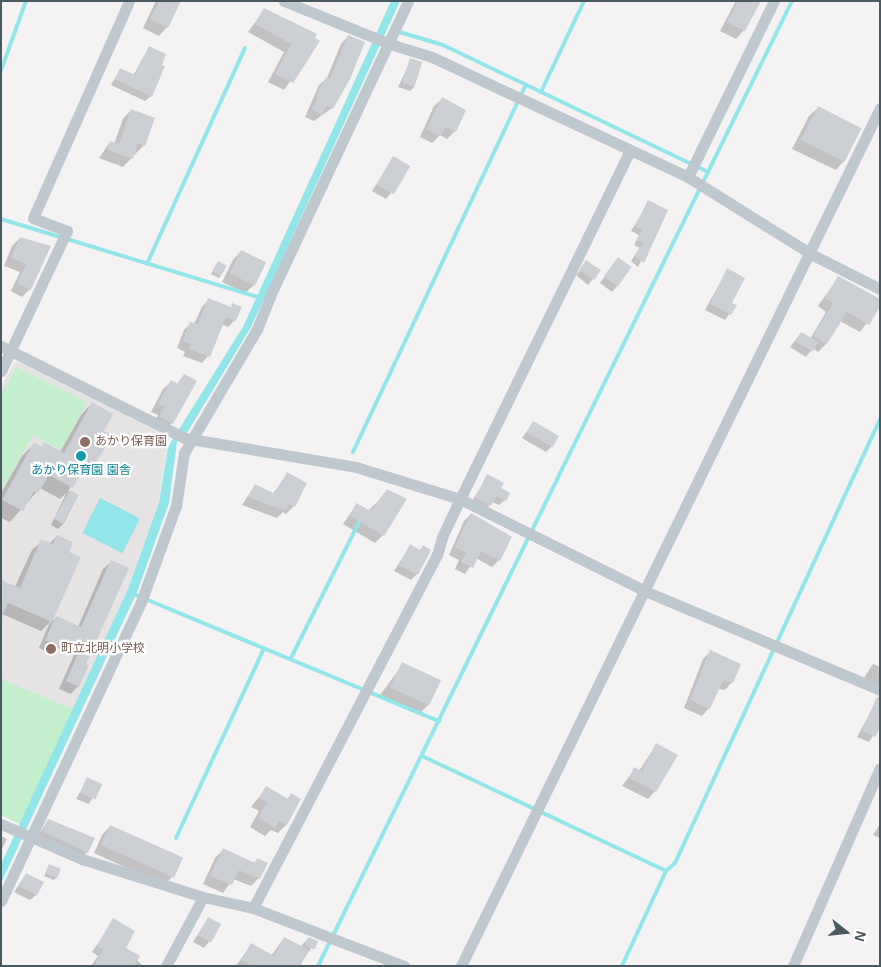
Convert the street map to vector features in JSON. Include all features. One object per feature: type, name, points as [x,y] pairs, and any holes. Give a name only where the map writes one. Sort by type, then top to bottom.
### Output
[{"type":"street","points":[[1,371],[6,349],[64,241],[67,231],[33,218],[129,1]]},
{"type":"street","points":[[284,1],[388,37],[630,150],[696,175],[811,254],[880,289]]},
{"type":"street","points":[[1,901],[29,837],[142,598],[176,506],[187,439],[258,329],[270,296],[388,37],[408,1]]},
{"type":"street","points":[[696,175],[774,1]]},
{"type":"street","points":[[461,966],[811,254],[880,108]]},
{"type":"street","points":[[253,908],[438,555],[442,537],[460,499],[630,150]]},
{"type":"street","points":[[6,349],[172,434],[187,439],[356,467],[460,499],[645,590],[774,647],[880,690]]},
{"type":"street","points":[[793,966],[880,768]]},
{"type":"street","points":[[1,824],[82,859],[203,897],[253,908],[404,966]]},
{"type":"street","points":[[166,966],[203,897]]},
{"type":"shaded area","name":"町立北明小学校","points":[[19,362],[76,388],[169,438],[158,503],[128,589],[20,824],[1,815],[1,388],[14,363]]},
{"type":"green space","points":[[16,367],[87,402],[61,450],[33,435],[1,491],[1,395]]},
{"type":"green space","points":[[1,679],[73,709],[20,824],[1,815]]},
{"type":"water","points":[[391,1],[400,1],[251,327],[188,431],[177,442],[169,503],[137,592],[1,883],[1,864],[128,589],[159,502],[168,447],[244,325]]},
{"type":"water","points":[[100,498],[140,518],[122,553],[82,533]]},
{"type":"building","points":[[159,1],[181,1],[168,28],[150,19]]},
{"type":"building","points":[[738,1],[761,1],[745,31],[727,22]]},
{"type":"building","points":[[264,8],[317,34],[315,38],[320,41],[293,83],[275,74],[291,44],[255,24]]},
{"type":"building","points":[[348,35],[365,42],[350,79],[333,109],[327,106],[322,115],[312,109],[318,97],[316,95],[326,77],[330,79]]},
{"type":"building","points":[[149,46],[166,54],[162,65],[165,66],[152,97],[115,79],[120,68],[135,75]]},
{"type":"building","points":[[410,58],[422,62],[414,87],[402,83]]},
{"type":"building","points":[[442,97],[466,110],[456,132],[446,127],[440,136],[426,129]]},
{"type":"building","points":[[818,106],[862,128],[844,162],[801,140]]},
{"type":"building","points":[[131,109],[155,118],[145,146],[138,143],[133,159],[107,150],[110,141],[119,144]]},
{"type":"building","points":[[393,156],[410,166],[394,195],[376,185]]},
{"type":"building","points":[[648,200],[668,210],[644,263],[634,256],[643,243],[637,240],[642,230],[635,226]]},
{"type":"building","points":[[20,237],[51,246],[31,290],[17,283],[26,264],[11,258]]},
{"type":"building","points":[[241,250],[266,262],[255,286],[230,273]]},
{"type":"building","points":[[618,257],[632,267],[618,286],[604,276]]},
{"type":"building","points":[[586,260],[601,270],[594,280],[579,270]]},
{"type":"building","points":[[218,261],[227,266],[221,276],[212,271]]},
{"type":"building","points":[[727,268],[745,278],[732,303],[737,305],[731,315],[710,304]]},
{"type":"building","points":[[838,276],[880,299],[880,307],[869,325],[847,312],[827,344],[813,336],[833,303],[825,298]]},
{"type":"building","points":[[208,298],[231,307],[232,303],[242,307],[236,321],[226,317],[210,357],[189,349],[191,344],[183,341],[190,322],[198,324]]},
{"type":"building","points":[[801,332],[818,342],[813,352],[796,342]]},
{"type":"building","points":[[184,374],[197,381],[173,424],[159,417],[165,407],[158,404],[171,380],[178,384]]},
{"type":"building","name":"あかり保育園 園舎","points":[[92,402],[113,414],[104,431],[112,435],[95,465],[88,461],[73,488],[49,475],[38,493],[34,491],[23,511],[2,500],[34,442],[42,447],[44,442],[64,453]]},
{"type":"building","points":[[533,421],[559,436],[552,447],[526,432]]},
{"type":"building","points":[[287,472],[307,483],[295,507],[289,504],[286,511],[248,497],[255,484],[275,494]]},
{"type":"building","points":[[487,474],[504,483],[501,488],[510,493],[506,501],[497,496],[491,506],[475,498]]},
{"type":"building","points":[[387,489],[407,499],[384,536],[350,516],[356,503],[371,511]]},
{"type":"building","points":[[70,490],[79,495],[63,524],[54,519]]},
{"type":"building","points":[[471,513],[512,537],[500,561],[481,551],[473,568],[461,562],[466,553],[455,547]]},
{"type":"building","points":[[57,535],[73,542],[69,552],[81,557],[52,622],[8,603],[1,619],[1,580],[20,588],[41,539],[53,544]]},
{"type":"building","points":[[410,544],[420,550],[423,545],[431,550],[418,575],[399,565]]},
{"type":"building","points":[[111,560],[129,568],[86,664],[89,665],[79,687],[66,681],[81,647],[64,640],[61,647],[45,640],[56,616],[81,627]]},
{"type":"building","points":[[710,650],[741,664],[733,683],[723,681],[710,709],[690,700]]},
{"type":"building","points":[[402,662],[441,680],[429,706],[390,687]]},
{"type":"building","points":[[877,697],[880,697],[880,728],[875,737],[862,731]]},
{"type":"building","points":[[656,743],[678,755],[656,792],[629,778],[634,767],[642,771]]},
{"type":"building","points":[[87,777],[102,784],[95,800],[80,792]]},
{"type":"building","points":[[266,786],[288,799],[291,793],[301,799],[287,825],[279,821],[275,828],[258,818],[267,802],[259,798]]},
{"type":"building","points":[[48,819],[95,838],[88,853],[42,831]]},
{"type":"building","points":[[110,825],[183,858],[174,878],[101,845]]},
{"type":"building","points":[[223,848],[255,863],[257,858],[268,863],[260,879],[239,870],[232,885],[210,876]]},
{"type":"building","points":[[49,864],[61,869],[57,878],[45,873]]},
{"type":"building","points":[[26,873],[44,882],[37,895],[19,886]]},
{"type":"building","points":[[208,917],[221,924],[211,943],[198,936]]},
{"type":"building","points":[[113,918],[135,931],[126,948],[140,956],[134,966],[94,966],[103,949],[97,946]]},
{"type":"building","points":[[284,937],[309,950],[300,966],[252,966],[242,960],[251,943],[274,956]]},
{"type":"building","points":[[308,937],[318,941],[315,949],[305,945]]},
{"type":"waterway","points":[[1,70],[26,1]]},
{"type":"waterway","points":[[541,92],[584,1]]},
{"type":"waterway","points":[[318,966],[792,1]]},
{"type":"waterway","points":[[396,31],[443,45],[708,172]]},
{"type":"waterway","points":[[147,264],[245,48]]},
{"type":"waterway","points":[[353,452],[526,85]]},
{"type":"waterway","points":[[1,219],[258,297]]},
{"type":"waterway","points":[[666,871],[675,863],[880,419]]},
{"type":"waterway","points":[[291,658],[359,522]]},
{"type":"waterway","points":[[131,593],[439,721]]},
{"type":"waterway","points":[[176,838],[264,648]]},
{"type":"waterway","points":[[422,756],[666,871],[622,966]]},
{"type":"place","name":"あかり保育園","points":[[85,442]]},
{"type":"place","name":"あかり保育園 園舎","points":[[81,456]]},
{"type":"place","name":"町立北明小学校","points":[[51,649]]}]
